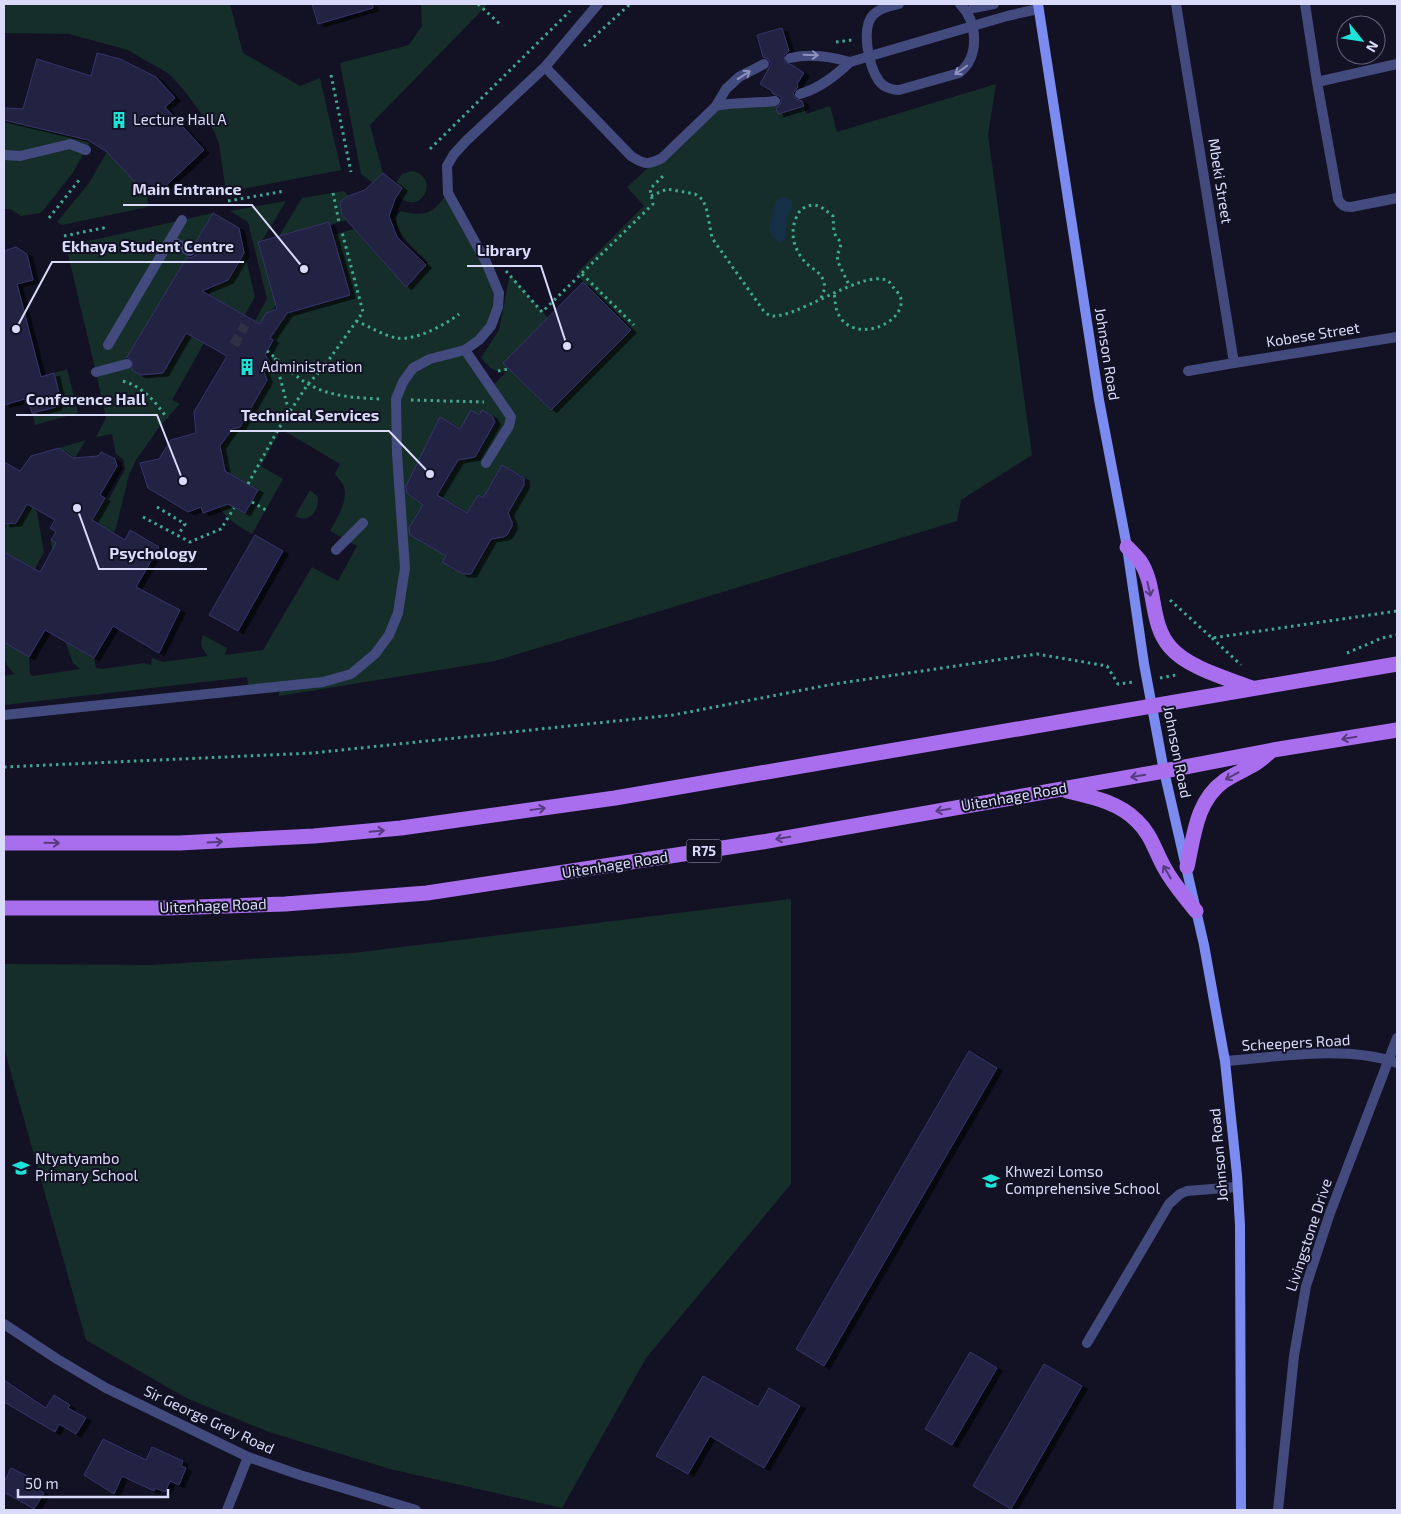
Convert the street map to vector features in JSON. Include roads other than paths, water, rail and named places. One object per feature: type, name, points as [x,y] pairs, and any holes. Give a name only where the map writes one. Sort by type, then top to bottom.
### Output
[{"type":"main road","points":[[1126,547],[1140,561],[1146,575],[1161,632],[1169,646],[1192,664],[1252,688]]},
{"type":"main road","points":[[4,843],[179,843],[314,836],[401,828],[615,798],[1397,664]]},
{"type":"main road","name":"Uitenhage Road","points":[[4,908],[167,908],[285,904],[427,893],[753,843],[1164,772],[1273,750],[1397,730]]},
{"type":"main road","points":[[1187,867],[1202,807],[1212,791],[1225,780],[1254,765],[1273,750]]},
{"type":"main road","points":[[1060,790],[1100,799],[1118,807],[1137,820],[1147,832],[1173,882],[1196,911]]},
{"type":"street","points":[[4,715],[323,682],[351,674],[375,654],[389,635],[398,614],[405,568],[397,454],[396,399],[403,382],[413,368],[430,358],[465,350],[479,340],[491,326],[498,307],[499,293],[486,262],[448,193],[447,166],[454,154],[466,141],[544,67],[598,4]]},
{"type":"street","points":[[899,4],[880,9],[870,19],[866,38],[879,82],[894,90],[951,76],[966,68],[975,44],[973,26],[967,11],[960,4]]},
{"type":"street","points":[[973,8],[994,4]]},
{"type":"street","name":"Mbeki Street","points":[[1176,4],[1234,363]]},
{"type":"street","points":[[1305,4],[1317,82],[1340,204],[1345,207],[1351,207],[1397,198]]},
{"type":"street","points":[[800,94],[820,86],[850,62],[1038,7]]},
{"type":"street","name":"Johnson Road","points":[[1038,7],[1099,400],[1164,772],[1187,867],[1225,1062],[1237,1187],[1241,1278],[1240,1510]]},
{"type":"street","points":[[790,58],[805,54],[832,56],[850,62]]},
{"type":"street","points":[[544,67],[630,156],[641,162],[651,164],[662,158],[716,106],[726,89],[739,78],[764,64]]},
{"type":"street","points":[[1317,82],[1397,64]]},
{"type":"street","points":[[716,106],[740,102],[762,103],[775,101]]},
{"type":"street","points":[[5,155],[20,156],[70,144],[86,150]]},
{"type":"street","points":[[108,345],[182,220]]},
{"type":"street","points":[[170,240],[190,251]]},
{"type":"street","name":"Kobese Street","points":[[1188,371],[1397,338]]},
{"type":"street","points":[[465,350],[511,417],[509,426],[486,463]]},
{"type":"street","points":[[96,372],[127,364]]},
{"type":"street","points":[[336,550],[363,523]]},
{"type":"street","name":"Livingstone Drive","points":[[1278,1510],[1294,1356],[1306,1286],[1330,1213],[1393,1062],[1397,1038]]},
{"type":"street","name":"Scheepers Road","points":[[1225,1062],[1327,1054],[1353,1054],[1393,1062]]},
{"type":"street","points":[[1086,1343],[1169,1204],[1187,1191],[1237,1187]]},
{"type":"street","name":"Sir George Grey Road","points":[[4,1324],[106,1388],[248,1457],[300,1475],[416,1510]]},
{"type":"street","points":[[227,1510],[248,1457]]},
{"type":"water","points":[[783,196],[790,199],[793,204],[787,218],[785,240],[780,243],[770,232],[770,224],[776,201]]},
{"type":"tunnel","points":[[234,345],[245,325]]},
{"type":"place","name":"Lecture Hall A","points":[[119,120]]},
{"type":"place","name":"Main Entrance","points":[[304,269]]},
{"type":"place","name":"Ekhaya Student Centre","points":[[16,329]]},
{"type":"place","name":"Library","points":[[567,346]]},
{"type":"place","name":"Administration","points":[[247,367]]},
{"type":"place","name":"Technical Services","points":[[430,474]]},
{"type":"place","name":"Conference Hall","points":[[183,481]]},
{"type":"place","name":"Psychology","points":[[77,508]]},
{"type":"place","name":"Ntyatyambo Primary School","points":[[21,1168]]},
{"type":"place","name":"Khwezi Lomso Comprehensive School","points":[[991,1181]]}]
